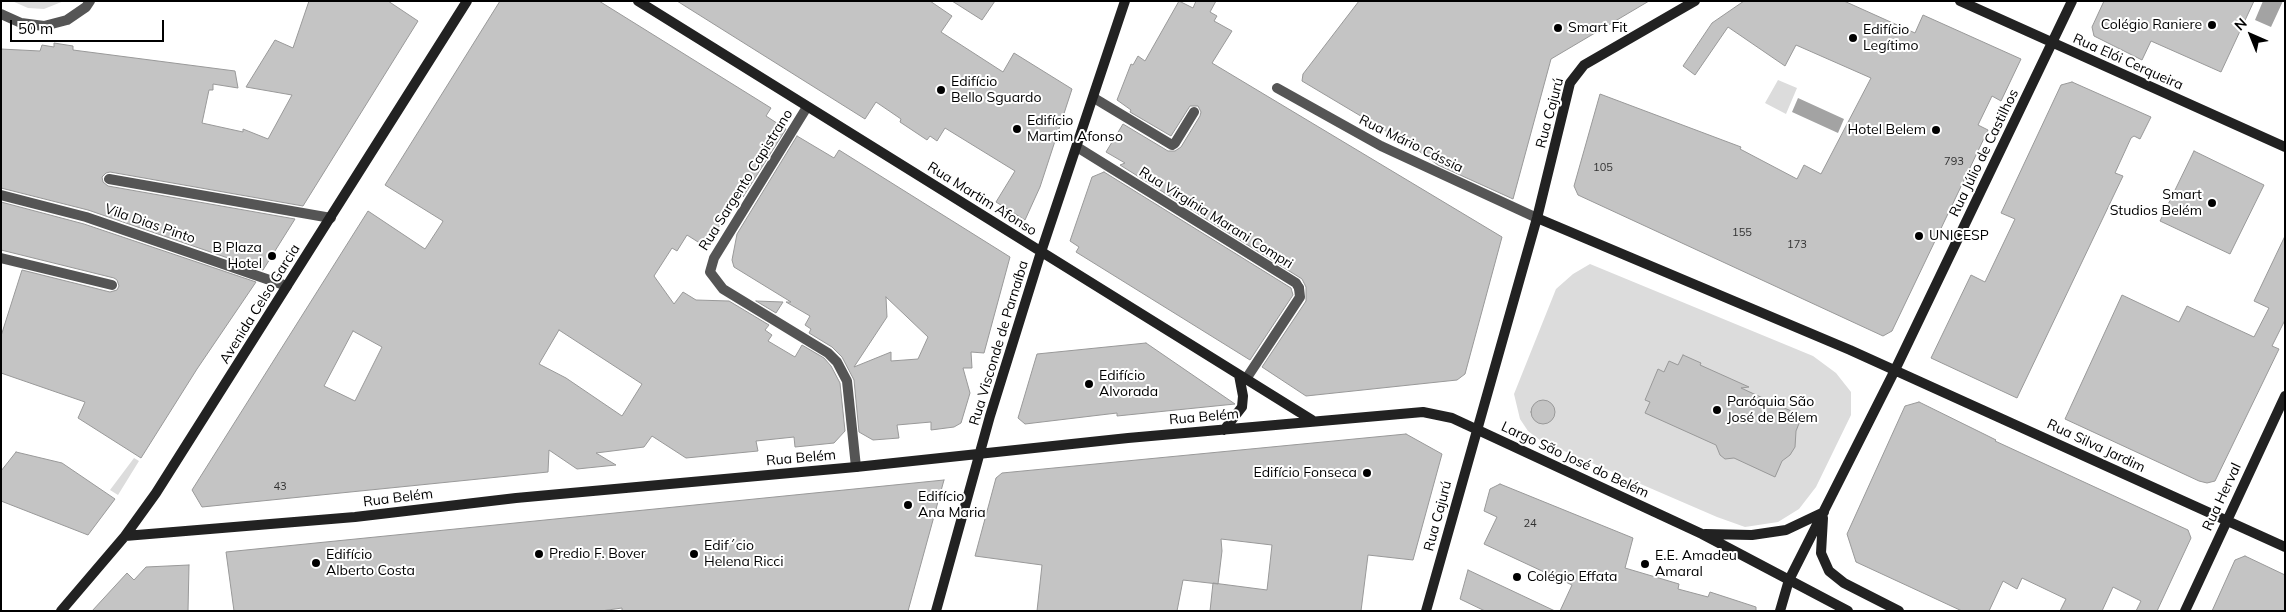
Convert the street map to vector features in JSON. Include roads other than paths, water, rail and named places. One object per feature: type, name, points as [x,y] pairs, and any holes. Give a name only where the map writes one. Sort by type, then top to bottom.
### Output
[{"type":"street","points":[[1,14],[21,24],[44,26],[67,20],[86,7],[90,1]]},
{"type":"street","name":"Avenida Celso Garcia","points":[[61,611],[125,536],[156,493],[467,1]]},
{"type":"street","name":"Rua Martim Afonso","points":[[638,1],[1312,420]]},
{"type":"street","name":"Rua Visconde de Parnaíba","points":[[936,611],[979,453],[1041,252],[1125,1]]},
{"type":"street","name":"Rua Cajurú","points":[[1537,218],[1570,83],[1577,72],[1584,66],[1695,1]]},
{"type":"street","name":"Rua Elói Cerqueira","points":[[1960,1],[2285,147]]},
{"type":"street","name":"Rua Júlio de Castilhos","points":[[1895,370],[2072,1]]},
{"type":"street","name":"Rua Mário Cássia","points":[[1277,88],[1381,146],[1537,218]]},
{"type":"street","points":[[1094,98],[1172,145],[1175,144],[1194,112]]},
{"type":"street","name":"Rua Sargento Capistrano","points":[[807,107],[714,258],[710,272],[723,289],[828,353],[838,362],[847,381],[856,467]]},
{"type":"street","name":"Rua Virgínia Marani Compri","points":[[1076,147],[1296,283],[1299,288],[1300,297],[1243,377]]},
{"type":"street","points":[[109,179],[331,218]]},
{"type":"street","name":"Vila Dias Pinto","points":[[1,195],[86,217],[287,286]]},
{"type":"street","points":[[1477,429],[1537,218],[1895,370],[1789,580],[1780,611]]},
{"type":"street","points":[[1,258],[112,285]]},
{"type":"street","name":"Rua Silva Jardim","points":[[1895,370],[2285,547]]},
{"type":"street","points":[[1224,430],[1242,407],[1243,377]]},
{"type":"street","name":"Rua Herval","points":[[2185,611],[2285,396]]},
{"type":"street","name":"Rua Belém","points":[[125,536],[355,517],[516,498],[856,467],[1312,420],[1423,412],[1452,418],[1477,429]]},
{"type":"street","name":"Rua Cajurú","points":[[1426,611],[1477,429]]},
{"type":"street","name":"Largo São José do Belém","points":[[1477,429],[1702,534],[1848,611]]},
{"type":"street","points":[[1702,534],[1752,535],[1786,530],[1824,512]]},
{"type":"street","points":[[1824,512],[1821,553],[1829,571],[1844,583],[1899,611]]},
{"type":"place","name":"Colégio Raniere","points":[[2212,25]]},
{"type":"place","name":"Smart Fit","points":[[1558,28]]},
{"type":"place","name":"Edifício Legítimo","points":[[1853,38]]},
{"type":"place","name":"Edifício Bello Sguardo","points":[[941,90]]},
{"type":"place","name":"Edifício Martim Afonso","points":[[1017,129]]},
{"type":"place","name":"Hotel Belem","points":[[1936,130]]},
{"type":"place","name":"Smart Studios Belém","points":[[2212,203]]},
{"type":"place","name":"UNICESP","points":[[1919,236]]},
{"type":"place","name":"B Plaza Hotel","points":[[272,256]]},
{"type":"place","name":"Edifício Alvorada","points":[[1089,384]]},
{"type":"place","name":"Paróquia São José de Bélem","points":[[1717,410]]},
{"type":"place","name":"Edifício Fonseca","points":[[1367,473]]},
{"type":"place","name":"Edifício Ana Maria","points":[[908,505]]},
{"type":"place","name":"Predio F. Bover","points":[[539,554]]},
{"type":"place","name":"Edif´cio Helena Ricci","points":[[694,554]]},
{"type":"place","name":"Edifício Alberto Costa","points":[[316,563]]},
{"type":"place","name":"E.E. Amadeu Amaral","points":[[1645,564]]},
{"type":"place","name":"Colégio Effata","points":[[1517,577]]}]
